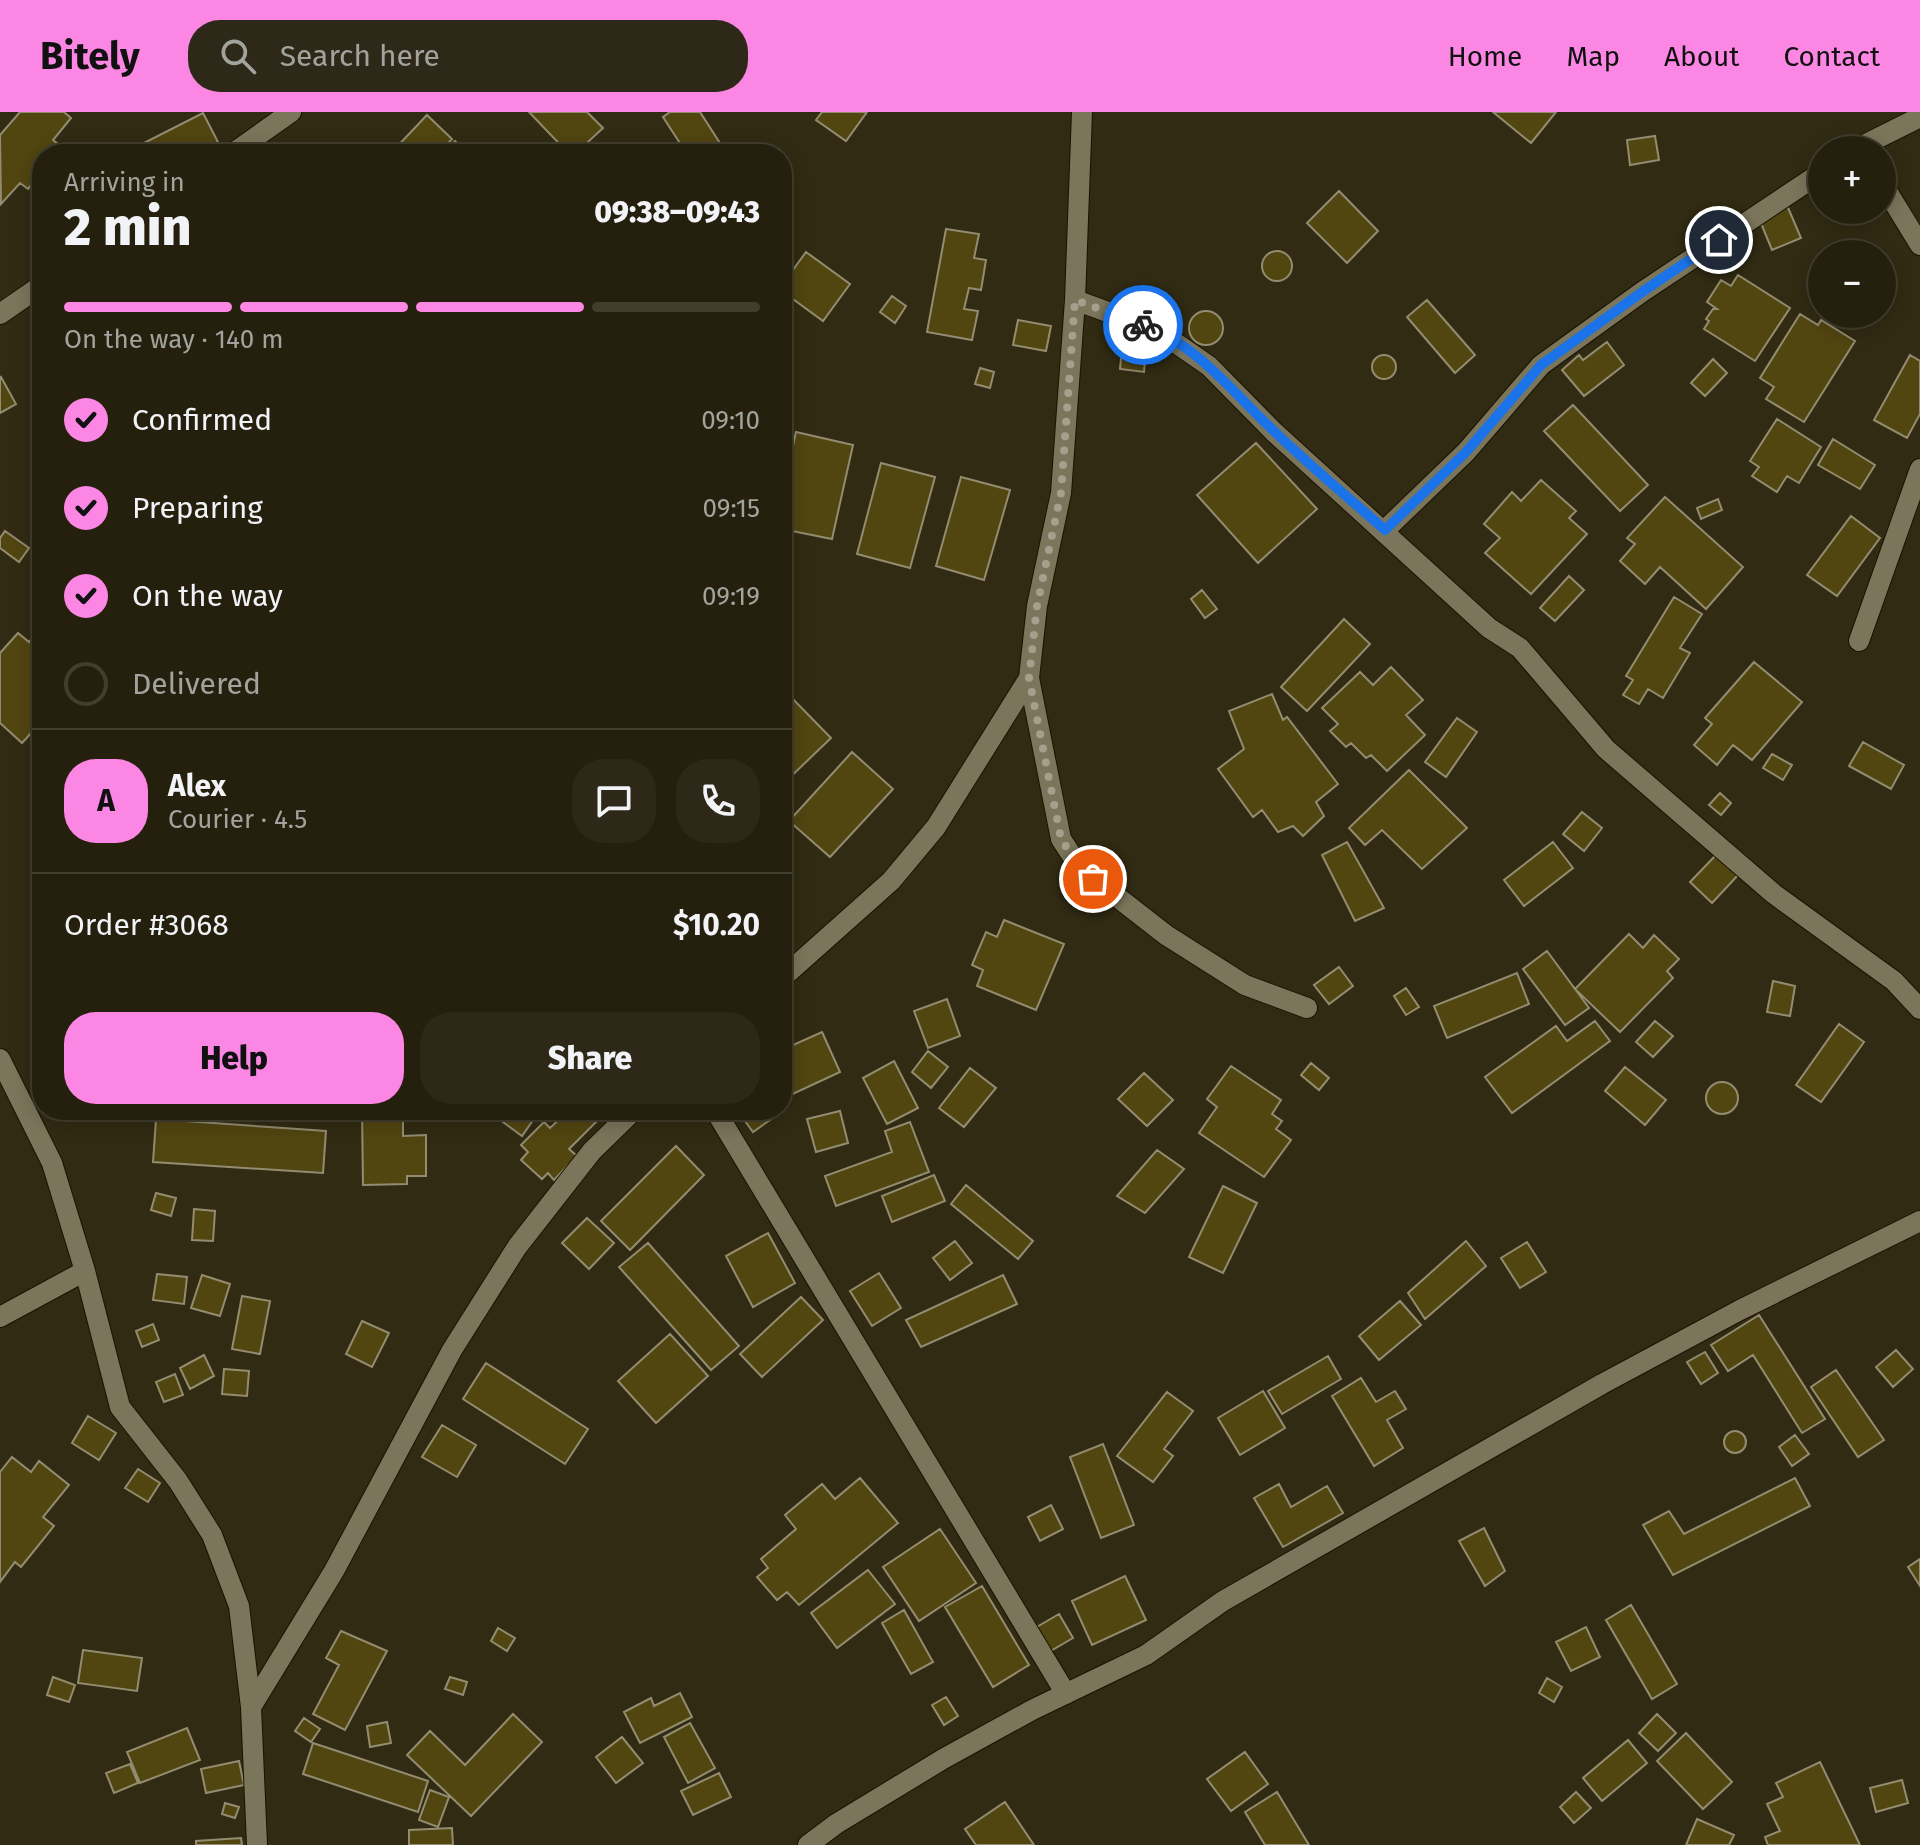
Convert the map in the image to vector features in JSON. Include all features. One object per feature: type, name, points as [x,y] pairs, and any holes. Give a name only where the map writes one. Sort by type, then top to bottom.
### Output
[{"type":"street","points":[[246,144],[291,112]]},
{"type":"street","points":[[1082,112],[1075,300],[1061,493],[1037,606],[1029,678],[1061,839],[1080,868],[1166,935],[1245,985],[1307,1008]]},
{"type":"street","points":[[1883,136],[1920,117]]},
{"type":"street","points":[[1385,530],[1466,452],[1541,365],[1642,292],[1808,181]]},
{"type":"street","points":[[1896,206],[1920,245]]},
{"type":"street","points":[[0,314],[32,292]]},
{"type":"street","points":[[1075,300],[1157,330],[1209,366],[1274,432],[1489,628],[1520,648],[1606,749],[1774,894],[1894,981],[1920,1009]]},
{"type":"street","points":[[1859,641],[1920,469]]},
{"type":"street","points":[[792,969],[891,881],[936,827],[1029,678]]},
{"type":"street","points":[[0,1059],[52,1163],[85,1271],[120,1407],[178,1481],[212,1535],[239,1606],[251,1707],[257,1845]]},
{"type":"street","points":[[251,1707],[342,1558],[452,1350],[517,1247],[592,1151],[624,1120]]},
{"type":"street","points":[[721,1120],[1066,1694]]},
{"type":"street","points":[[808,1845],[836,1824],[943,1759],[1146,1655],[1223,1601],[1602,1384],[1740,1310],[1920,1221]]},
{"type":"street","points":[[0,1317],[85,1271]]},
{"type":"building","points":[[20,112],[64,112],[71,118],[53,140],[58,144],[32,144],[32,184],[28,189],[20,183],[1,204],[0,135]]},
{"type":"building","points":[[529,112],[587,112],[603,128],[586,144],[559,144]]},
{"type":"building","points":[[670,112],[700,112],[721,144],[681,144],[663,117]]},
{"type":"building","points":[[822,112],[867,112],[846,141],[816,120]]},
{"type":"building","points":[[1493,112],[1556,112],[1531,143]]},
{"type":"building","points":[[203,113],[218,142],[214,144],[142,144]]},
{"type":"building","points":[[427,115],[452,139],[447,144],[399,144]]},
{"type":"building","points":[[1655,136],[1659,160],[1630,165],[1627,140]]},
{"type":"building","points":[[1339,191],[1378,231],[1347,263],[1307,223]]},
{"type":"building","points":[[1786,203],[1801,238],[1772,250],[1758,216]]},
{"type":"building","points":[[946,229],[979,234],[974,258],[986,260],[981,290],[969,288],[964,309],[978,311],[972,340],[927,332]]},
{"type":"building","points":[[1277,251],[1287,256],[1292,266],[1287,276],[1277,281],[1267,276],[1262,266],[1267,256]]},
{"type":"building","points":[[806,252],[850,284],[823,321],[792,298],[792,271]]},
{"type":"building","points":[[1738,275],[1790,308],[1755,361],[1704,329],[1709,321],[1706,319],[1713,309],[1717,309],[1707,302],[1721,280],[1731,286]]},
{"type":"building","points":[[892,296],[906,306],[895,323],[880,312]]},
{"type":"building","points":[[1427,300],[1475,355],[1455,373],[1407,317]]},
{"type":"building","points":[[1206,311],[1218,316],[1223,328],[1218,340],[1206,345],[1194,340],[1189,328],[1194,316]]},
{"type":"building","points":[[1800,314],[1808,319],[1808,328],[1834,328],[1855,341],[1804,422],[1766,399],[1774,387],[1760,378]]},
{"type":"building","points":[[1018,320],[1051,326],[1046,351],[1013,345]]},
{"type":"building","points":[[1607,342],[1624,365],[1584,396],[1562,370],[1579,355],[1583,360]]},
{"type":"building","points":[[1122,348],[1146,350],[1144,372],[1120,369]]},
{"type":"building","points":[[1384,355],[1395,362],[1396,367],[1389,378],[1384,379],[1373,372],[1372,367],[1379,356]]},
{"type":"building","points":[[1910,355],[1920,361],[1920,414],[1907,438],[1874,420]]},
{"type":"building","points":[[1713,359],[1727,373],[1705,396],[1691,383]]},
{"type":"building","points":[[980,368],[994,372],[990,388],[975,384]]},
{"type":"building","points":[[0,378],[16,404],[0,413]]},
{"type":"building","points":[[1573,405],[1648,485],[1620,511],[1544,431]]},
{"type":"building","points":[[1777,419],[1821,447],[1799,483],[1787,476],[1777,492],[1752,476],[1759,467],[1750,461]]},
{"type":"building","points":[[796,432],[853,445],[832,539],[792,531],[792,450]]},
{"type":"building","points":[[1833,439],[1875,465],[1860,489],[1818,465]]},
{"type":"building","points":[[1256,443],[1317,509],[1258,563],[1197,495]]},
{"type":"building","points":[[881,463],[935,477],[910,568],[857,554]]},
{"type":"building","points":[[961,477],[1010,490],[984,580],[936,566]]},
{"type":"building","points":[[1541,480],[1576,511],[1569,518],[1587,534],[1531,594],[1485,553],[1500,538],[1484,524],[1512,492],[1521,501]]},
{"type":"building","points":[[1665,497],[1743,567],[1706,609],[1660,567],[1645,584],[1620,561],[1635,544],[1627,538]]},
{"type":"building","points":[[1718,499],[1722,510],[1701,519],[1697,508]]},
{"type":"building","points":[[1851,516],[1880,538],[1837,596],[1807,575]]},
{"type":"building","points":[[5,531],[29,548],[19,562],[0,548],[0,538]]},
{"type":"building","points":[[1569,576],[1584,590],[1555,621],[1540,608]]},
{"type":"building","points":[[1202,590],[1217,609],[1205,618],[1191,599]]},
{"type":"building","points":[[1674,597],[1702,614],[1680,648],[1690,653],[1663,698],[1648,689],[1639,704],[1623,695],[1633,680],[1626,676]]},
{"type":"building","points":[[1344,619],[1370,644],[1307,711],[1281,687]]},
{"type":"building","points":[[18,633],[29,642],[32,639],[32,732],[22,743],[0,723],[0,653]]},
{"type":"building","points":[[1754,662],[1802,702],[1752,760],[1733,745],[1717,765],[1694,745],[1712,724],[1705,718]]},
{"type":"building","points":[[1391,667],[1423,700],[1406,715],[1425,735],[1387,771],[1371,755],[1366,758],[1351,743],[1346,747],[1330,731],[1338,724],[1322,708],[1360,672],[1373,685]]},
{"type":"building","points":[[1272,694],[1283,720],[1287,717],[1338,784],[1316,802],[1324,816],[1303,836],[1293,826],[1278,832],[1262,810],[1253,817],[1218,769],[1244,749],[1229,711]]},
{"type":"building","points":[[792,698],[831,738],[792,775]]},
{"type":"building","points":[[1457,718],[1477,732],[1446,777],[1425,762]]},
{"type":"building","points":[[1863,742],[1904,765],[1891,789],[1849,766]]},
{"type":"building","points":[[852,752],[893,789],[830,857],[792,824],[792,818]]},
{"type":"building","points":[[1772,754],[1792,765],[1783,780],[1763,768]]},
{"type":"building","points":[[1409,770],[1467,828],[1422,869],[1382,830],[1365,845],[1349,828]]},
{"type":"building","points":[[1720,793],[1731,803],[1721,815],[1709,805]]},
{"type":"building","points":[[1582,812],[1602,828],[1584,851],[1563,834]]},
{"type":"building","points":[[1347,842],[1384,908],[1355,921],[1322,855]]},
{"type":"building","points":[[1553,842],[1573,868],[1524,906],[1504,880]]},
{"type":"building","points":[[1717,854],[1739,874],[1712,903],[1690,882]]},
{"type":"building","points":[[1004,920],[1064,944],[1036,1010],[977,986],[983,970],[972,965],[986,932],[997,937]]},
{"type":"building","points":[[1629,934],[1643,948],[1654,935],[1679,959],[1667,971],[1673,978],[1620,1032],[1575,989]]},
{"type":"building","points":[[1547,951],[1589,1008],[1565,1025],[1523,969]]},
{"type":"building","points":[[1339,967],[1353,986],[1329,1004],[1314,985]]},
{"type":"building","points":[[1517,973],[1529,1004],[1447,1038],[1434,1006]]},
{"type":"building","points":[[1773,981],[1795,986],[1790,1016],[1767,1012]]},
{"type":"building","points":[[1406,988],[1419,1007],[1406,1015],[1394,996]]},
{"type":"building","points":[[947,999],[960,1036],[928,1048],[914,1011]]},
{"type":"building","points":[[1595,1021],[1610,1041],[1512,1113],[1485,1077],[1556,1026],[1567,1041]]},
{"type":"building","points":[[1655,1021],[1673,1036],[1653,1057],[1636,1042]]},
{"type":"building","points":[[1839,1024],[1864,1042],[1821,1102],[1796,1085]]},
{"type":"building","points":[[822,1032],[840,1072],[792,1094],[792,1046]]},
{"type":"building","points":[[928,1051],[948,1067],[931,1088],[912,1072]]},
{"type":"building","points":[[894,1061],[918,1108],[887,1124],[863,1078]]},
{"type":"building","points":[[1311,1063],[1329,1078],[1319,1090],[1301,1075]]},
{"type":"building","points":[[1231,1066],[1281,1100],[1272,1114],[1282,1121],[1276,1129],[1291,1140],[1264,1177],[1199,1133],[1217,1107],[1207,1099]]},
{"type":"building","points":[[1625,1067],[1666,1100],[1645,1125],[1605,1091]]},
{"type":"building","points":[[970,1068],[996,1088],[964,1127],[939,1108]]},
{"type":"building","points":[[1144,1073],[1173,1100],[1147,1126],[1118,1099]]},
{"type":"building","points":[[1722,1082],[1734,1086],[1738,1098],[1734,1110],[1722,1114],[1710,1110],[1706,1098],[1710,1086]]},
{"type":"building","points":[[840,1111],[848,1143],[816,1152],[807,1119]]},
{"type":"building","points":[[156,1120],[326,1131],[323,1173],[153,1162]]},
{"type":"building","points":[[362,1120],[403,1120],[403,1136],[426,1135],[426,1176],[407,1176],[407,1184],[363,1185]]},
{"type":"building","points":[[504,1120],[533,1120],[522,1136]]},
{"type":"building","points":[[558,1120],[598,1120],[569,1149],[577,1156],[554,1180],[548,1173],[542,1179],[521,1160],[528,1152],[521,1145],[544,1122],[550,1128]]},
{"type":"building","points":[[744,1120],[770,1120],[753,1132]]},
{"type":"building","points":[[910,1122],[929,1172],[836,1206],[825,1176],[892,1152],[885,1131]]},
{"type":"building","points":[[676,1146],[704,1175],[630,1250],[601,1221]]},
{"type":"building","points":[[1157,1150],[1184,1169],[1145,1213],[1117,1196]]},
{"type":"building","points":[[934,1175],[945,1201],[892,1222],[882,1196]]},
{"type":"building","points":[[966,1185],[1033,1241],[1018,1259],[951,1204]]},
{"type":"building","points":[[1223,1186],[1257,1203],[1223,1273],[1189,1257]]},
{"type":"building","points":[[156,1193],[176,1198],[171,1216],[151,1210]]},
{"type":"building","points":[[194,1209],[215,1211],[213,1241],[192,1240]]},
{"type":"building","points":[[587,1218],[614,1243],[589,1269],[562,1243]]},
{"type":"building","points":[[768,1233],[795,1283],[753,1307],[726,1256]]},
{"type":"building","points":[[955,1241],[972,1263],[950,1280],[933,1258]]},
{"type":"building","points":[[1466,1241],[1486,1266],[1425,1319],[1408,1293]]},
{"type":"building","points":[[1527,1242],[1546,1272],[1520,1288],[1501,1258]]},
{"type":"building","points":[[648,1243],[739,1346],[711,1370],[619,1267]]},
{"type":"building","points":[[879,1273],[901,1308],[872,1326],[850,1291]]},
{"type":"building","points":[[157,1274],[187,1277],[184,1304],[153,1300]]},
{"type":"building","points":[[202,1275],[230,1284],[220,1316],[191,1308]]},
{"type":"building","points":[[1003,1275],[1017,1304],[921,1347],[906,1320]]},
{"type":"building","points":[[242,1296],[270,1301],[260,1354],[232,1349]]},
{"type":"building","points":[[801,1297],[823,1320],[762,1377],[740,1354]]},
{"type":"building","points":[[1400,1301],[1421,1325],[1379,1360],[1359,1336]]},
{"type":"building","points":[[1759,1315],[1825,1419],[1802,1433],[1753,1355],[1728,1371],[1711,1345]]},
{"type":"building","points":[[362,1321],[389,1333],[372,1367],[346,1354]]},
{"type":"building","points":[[153,1324],[159,1340],[142,1347],[136,1331]]},
{"type":"building","points":[[670,1334],[708,1376],[656,1423],[618,1381]]},
{"type":"building","points":[[1896,1350],[1913,1369],[1893,1387],[1876,1367]]},
{"type":"building","points":[[1705,1352],[1718,1373],[1701,1384],[1687,1362]]},
{"type":"building","points":[[204,1355],[214,1376],[190,1389],[180,1368]]},
{"type":"building","points":[[1328,1356],[1341,1379],[1282,1414],[1268,1391]]},
{"type":"building","points":[[486,1363],[588,1429],[565,1464],[463,1399]]},
{"type":"building","points":[[224,1369],[249,1371],[247,1396],[222,1394]]},
{"type":"building","points":[[1836,1370],[1884,1440],[1858,1457],[1811,1387]]},
{"type":"building","points":[[175,1374],[183,1395],[164,1402],[156,1382]]},
{"type":"building","points":[[1361,1378],[1376,1402],[1395,1391],[1406,1409],[1387,1420],[1403,1448],[1374,1466],[1332,1396]]},
{"type":"building","points":[[1263,1391],[1285,1428],[1240,1455],[1218,1418]]},
{"type":"building","points":[[1167,1392],[1193,1411],[1164,1449],[1173,1456],[1153,1482],[1117,1456]]},
{"type":"building","points":[[88,1416],[116,1433],[99,1460],[72,1443]]},
{"type":"building","points":[[442,1425],[476,1445],[457,1477],[422,1457]]},
{"type":"building","points":[[1735,1431],[1743,1434],[1746,1442],[1743,1450],[1735,1453],[1727,1450],[1724,1442],[1727,1434]]},
{"type":"building","points":[[1795,1435],[1809,1454],[1792,1466],[1779,1447]]},
{"type":"building","points":[[1103,1444],[1134,1525],[1101,1538],[1070,1457]]},
{"type":"building","points":[[12,1457],[31,1472],[39,1461],[69,1485],[43,1517],[54,1526],[21,1567],[15,1562],[0,1582],[0,1472]]},
{"type":"building","points":[[138,1469],[160,1483],[148,1502],[125,1488]]},
{"type":"building","points":[[860,1478],[898,1523],[799,1605],[787,1592],[777,1600],[757,1577],[768,1568],[761,1559],[796,1529],[785,1515],[822,1484],[835,1499]]},
{"type":"building","points":[[1795,1478],[1810,1506],[1673,1575],[1643,1525],[1669,1511],[1684,1534]]},
{"type":"building","points":[[1279,1484],[1291,1507],[1327,1486],[1343,1513],[1283,1547],[1254,1498]]},
{"type":"building","points":[[1051,1505],[1063,1529],[1040,1541],[1028,1517]]},
{"type":"building","points":[[1484,1528],[1505,1571],[1485,1586],[1459,1541]]},
{"type":"building","points":[[940,1529],[976,1583],[919,1621],[883,1567]]},
{"type":"building","points":[[1920,1559],[1920,1586],[1908,1567]]},
{"type":"building","points":[[868,1570],[895,1604],[837,1648],[811,1613]]},
{"type":"building","points":[[1125,1576],[1146,1620],[1092,1645],[1072,1601]]},
{"type":"building","points":[[982,1586],[1029,1665],[993,1687],[945,1607]]},
{"type":"building","points":[[1631,1605],[1677,1684],[1652,1699],[1606,1620]]},
{"type":"building","points":[[904,1610],[933,1662],[911,1674],[882,1623]]},
{"type":"building","points":[[1059,1614],[1073,1638],[1049,1652],[1035,1628]]},
{"type":"building","points":[[1586,1627],[1600,1657],[1571,1671],[1556,1642]]},
{"type":"building","points":[[498,1628],[515,1638],[507,1651],[491,1641]]},
{"type":"building","points":[[341,1631],[387,1651],[345,1730],[313,1714],[339,1665],[326,1658]]},
{"type":"building","points":[[83,1650],[142,1658],[137,1691],[78,1683]]},
{"type":"building","points":[[53,1677],[75,1685],[69,1702],[47,1695]]},
{"type":"building","points":[[450,1677],[467,1682],[463,1695],[445,1689]]},
{"type":"building","points":[[1547,1678],[1562,1687],[1554,1702],[1539,1693]]},
{"type":"building","points":[[680,1693],[692,1717],[640,1743],[624,1712],[651,1698],[654,1706]]},
{"type":"building","points":[[946,1697],[958,1716],[944,1725],[932,1705]]},
{"type":"building","points":[[513,1714],[542,1742],[471,1816],[407,1755],[430,1731],[465,1765]]},
{"type":"building","points":[[1657,1714],[1676,1733],[1658,1751],[1639,1733]]},
{"type":"building","points":[[304,1718],[320,1729],[311,1742],[295,1731]]},
{"type":"building","points":[[387,1722],[391,1743],[370,1747],[367,1726]]},
{"type":"building","points":[[690,1723],[715,1768],[688,1783],[664,1737]]},
{"type":"building","points":[[187,1728],[200,1760],[140,1783],[127,1752]]},
{"type":"building","points":[[1686,1733],[1732,1782],[1703,1809],[1657,1761]]},
{"type":"building","points":[[622,1737],[643,1763],[616,1783],[596,1757]]},
{"type":"building","points":[[1628,1740],[1647,1763],[1602,1801],[1583,1778]]},
{"type":"building","points":[[313,1743],[428,1781],[418,1812],[303,1774]]},
{"type":"building","points":[[1245,1752],[1268,1784],[1231,1811],[1207,1779]]},
{"type":"building","points":[[239,1761],[244,1785],[206,1793],[201,1769]]},
{"type":"building","points":[[1820,1762],[1860,1845],[1768,1845],[1765,1837],[1780,1831],[1767,1804],[1783,1797],[1776,1783]]},
{"type":"building","points":[[130,1764],[138,1783],[114,1793],[106,1773]]},
{"type":"building","points":[[719,1773],[731,1797],[693,1815],[681,1791]]},
{"type":"building","points":[[1902,1780],[1908,1803],[1876,1812],[1870,1788]]},
{"type":"building","points":[[430,1790],[449,1797],[438,1827],[419,1820]]},
{"type":"building","points":[[1277,1792],[1309,1845],[1265,1845],[1245,1812]]},
{"type":"building","points":[[1576,1792],[1591,1808],[1574,1823],[1560,1807]]},
{"type":"building","points":[[1005,1802],[1034,1845],[976,1845],[965,1829]]},
{"type":"building","points":[[225,1803],[239,1807],[235,1818],[222,1814]]},
{"type":"building","points":[[1697,1819],[1734,1835],[1729,1845],[1686,1845]]},
{"type":"building","points":[[452,1828],[453,1845],[409,1845],[409,1830]]},
{"type":"building","points":[[241,1838],[242,1845],[196,1845],[196,1841]]},
{"type":"way so far","points":[[1093,879],[1080,868],[1061,839],[1029,678],[1037,606],[1061,493],[1075,300],[1143,325]]},
{"type":"route","points":[[1143,325],[1157,330],[1209,366],[1274,432],[1385,530],[1466,452],[1541,365],[1719,240]]}]
